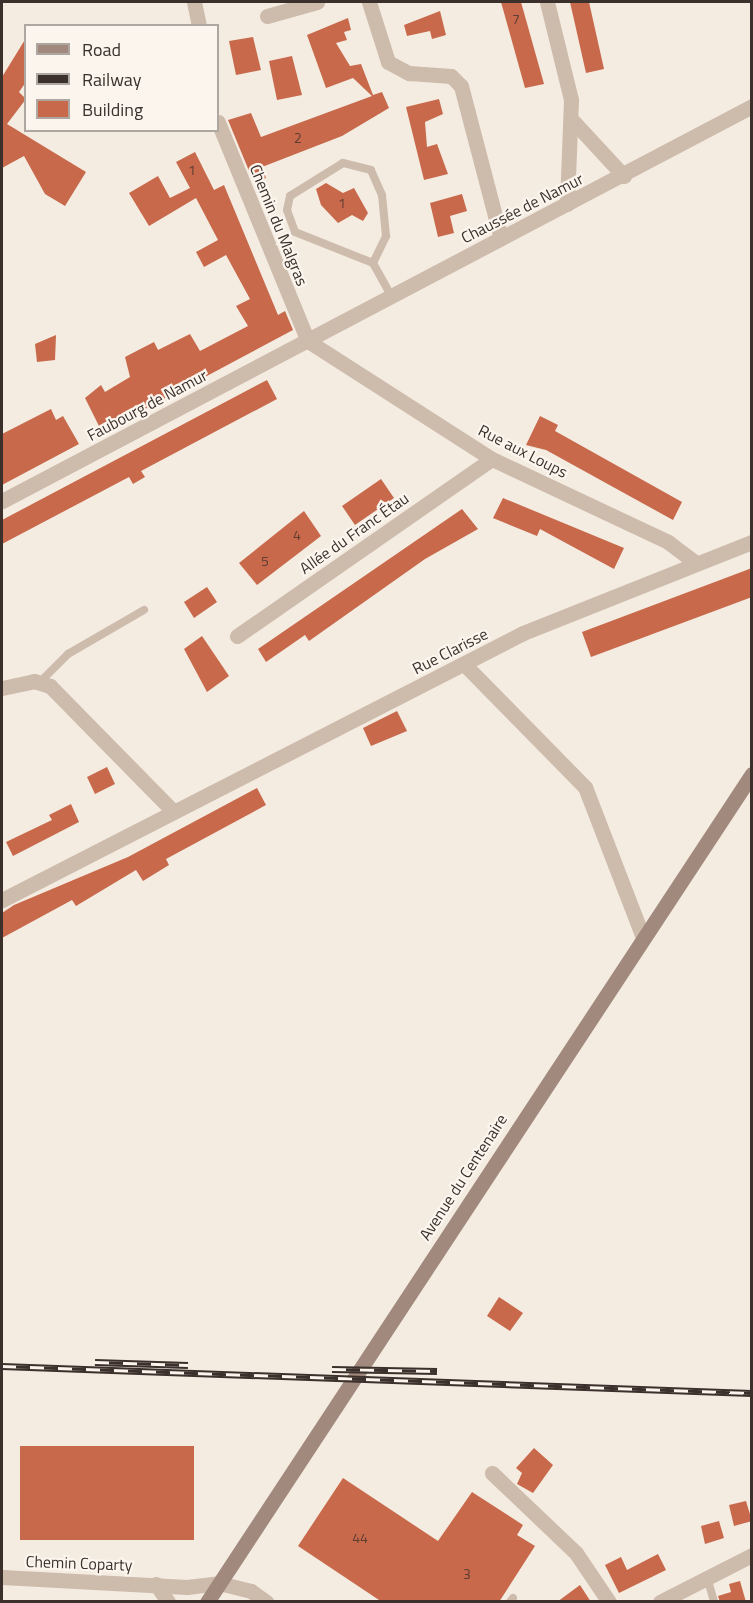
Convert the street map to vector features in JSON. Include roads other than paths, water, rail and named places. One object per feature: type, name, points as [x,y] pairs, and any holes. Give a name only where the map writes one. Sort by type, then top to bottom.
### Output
[{"type":"main road","name":"Avenue du Centenaire","points":[[207,1602],[752,774]]},
{"type":"street","points":[[194,2],[198,24]]},
{"type":"street","points":[[267,16],[317,2]]},
{"type":"street","points":[[369,2],[388,62],[410,73],[451,76],[461,86],[501,238]]},
{"type":"street","points":[[547,2],[573,121],[567,204]]},
{"type":"street","name":"Chaussée de Namur","points":[[308,341],[501,238],[624,176],[752,106]]},
{"type":"street","points":[[573,121],[624,176]]},
{"type":"street","name":"Chemin du Malgras","points":[[219,124],[308,341]]},
{"type":"street","name":"Rue aux Loups","points":[[308,341],[492,459],[668,542],[696,563]]},
{"type":"street","name":"Faubourg de Namur","points":[[2,501],[308,341]]},
{"type":"street","name":"Allée du Franc Étau","points":[[237,636],[492,459]]},
{"type":"street","name":"Rue Clarisse","points":[[3,896],[579,607],[752,542]]},
{"type":"street","points":[[465,664],[585,788],[644,937]]},
{"type":"street","points":[[2,688],[39,683],[64,697],[173,810]]},
{"type":"street","points":[[492,1473],[576,1553],[609,1602]]},
{"type":"street","points":[[660,1602],[752,1555]]},
{"type":"street","name":"Chemin Coparty","points":[[2,1577],[156,1584],[219,1583],[251,1591],[266,1602]]},
{"type":"street","points":[[156,1584],[168,1602]]},
{"type":"lane","points":[[373,263],[386,236],[382,195],[371,170],[343,163],[303,183],[290,196],[287,210],[295,232],[373,263],[391,296]]},
{"type":"lane","points":[[39,683],[68,654],[144,610]]},
{"type":"lane","points":[[707,1577],[714,1602]]},
{"type":"railway","points":[[95,1362],[188,1365]]},
{"type":"railway","points":[[2,1366],[752,1393]]},
{"type":"railway","points":[[332,1369],[437,1371]]}]
